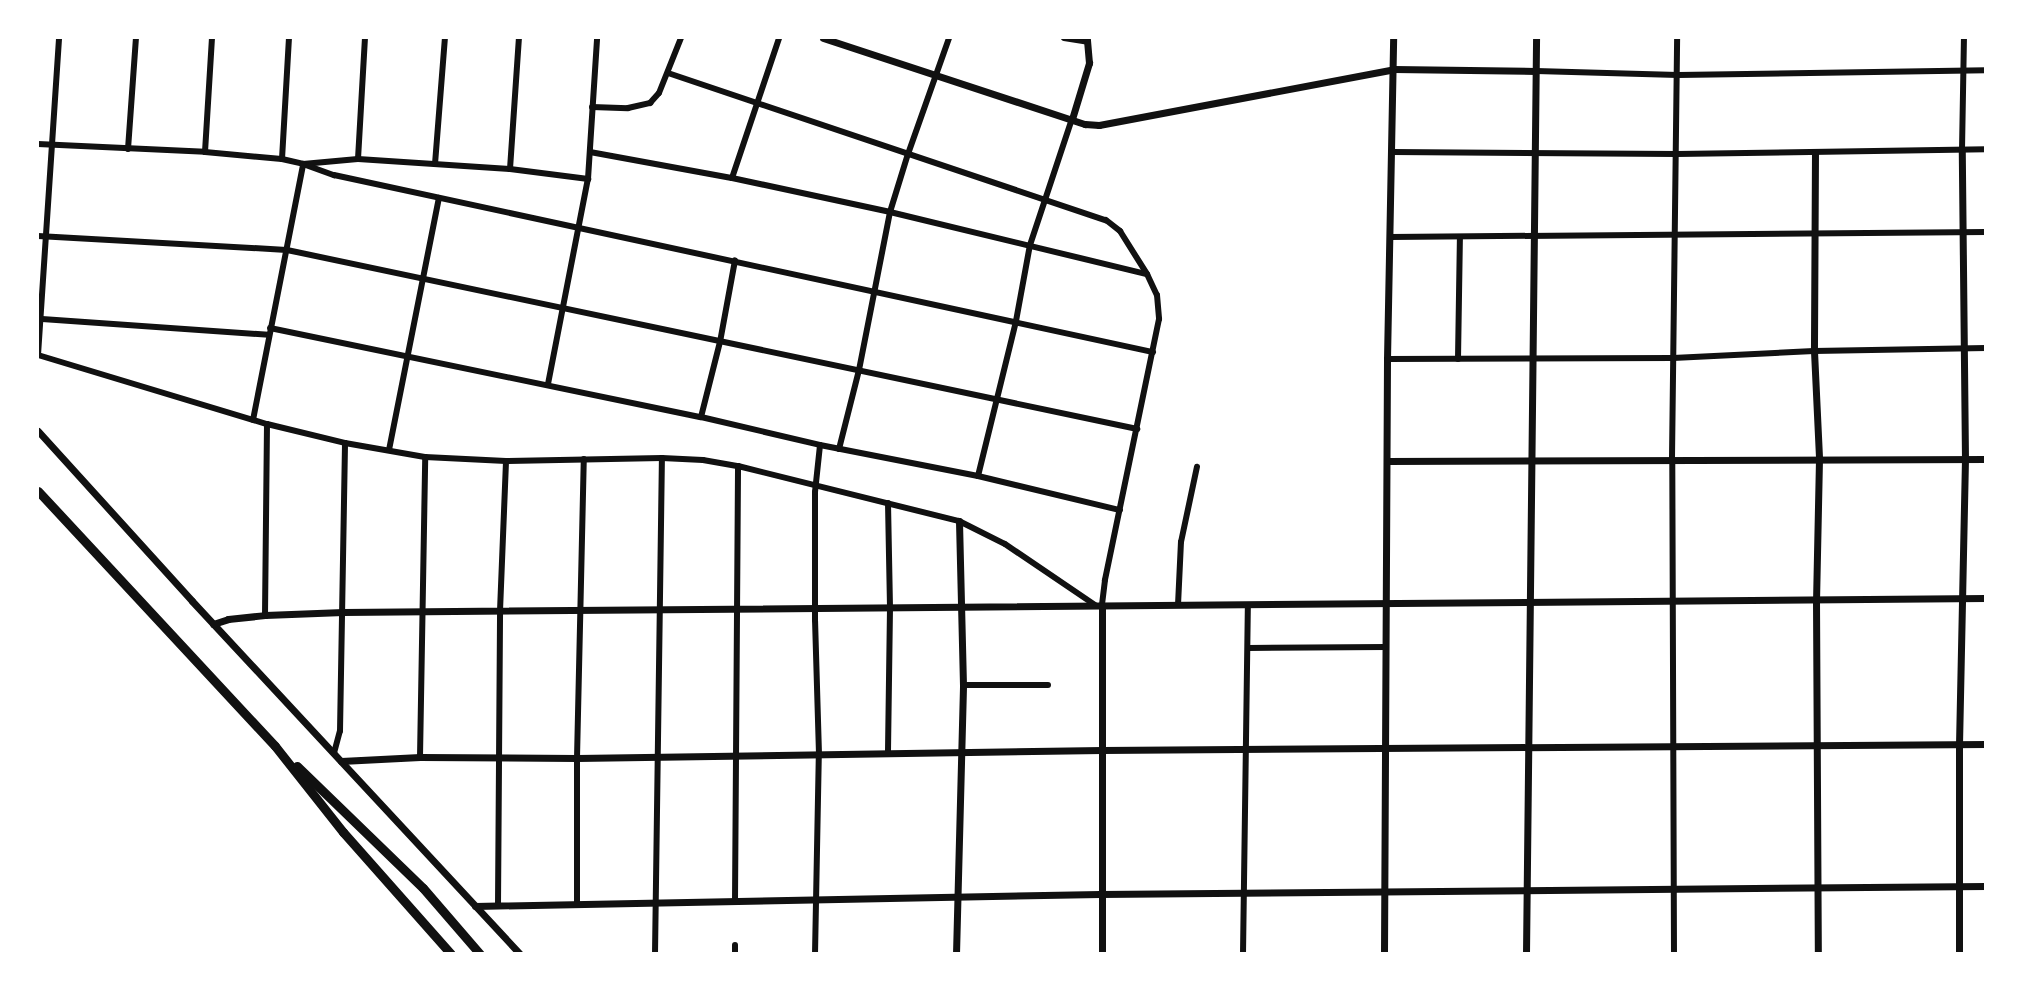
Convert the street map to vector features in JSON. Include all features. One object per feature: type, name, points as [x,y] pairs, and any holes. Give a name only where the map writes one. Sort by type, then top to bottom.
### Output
[{"type":"main road","points":[[38,494],[275,746],[357,822],[423,888],[480,954]]},
{"type":"main road","points":[[275,746],[343,832],[451,954]]},
{"type":"main road","points":[[468,940],[488,954]]},
{"type":"street","points":[[59,38],[48,237],[38,355],[267,424],[345,443],[425,457],[506,461],[662,458],[703,460],[738,466],[959,521],[1005,544],[1099,606]]},
{"type":"street","points":[[128,149],[136,38]]},
{"type":"street","points":[[206,152],[212,38]]},
{"type":"street","points":[[282,159],[289,38]]},
{"type":"street","points":[[358,159],[365,38]]},
{"type":"street","points":[[435,164],[445,38]]},
{"type":"street","points":[[510,169],[519,38]]},
{"type":"street","points":[[548,384],[588,179],[597,38]]},
{"type":"street","points":[[592,107],[628,108],[650,103],[659,93],[681,38]]},
{"type":"street","points":[[732,178],[779,38]]},
{"type":"street","points":[[823,38],[1092,124],[1113,123],[1394,69],[1678,75],[1986,70]]},
{"type":"street","points":[[839,448],[859,370],[890,212],[949,38]]},
{"type":"street","points":[[978,476],[1016,321],[1029,245],[1089,63],[1088,40],[1064,38]]},
{"type":"street","points":[[1384,954],[1387,359],[1393,38]]},
{"type":"street","points":[[1526,954],[1529,891],[1536,38]]},
{"type":"street","points":[[1674,954],[1672,458],[1677,38]]},
{"type":"street","points":[[1959,954],[1961,887],[1959,745],[1965,459],[1962,348],[1964,38]]},
{"type":"street","points":[[668,73],[757,105],[1106,220],[1120,231],[1147,274],[1160,308],[1153,352],[1099,606],[1102,954]]},
{"type":"street","points":[[38,144],[206,152],[282,159],[334,175],[1153,352]]},
{"type":"street","points":[[1392,152],[1677,154],[1986,149]]},
{"type":"street","points":[[590,152],[732,178],[890,212],[1147,274]]},
{"type":"street","points":[[1815,152],[1814,351],[1819,459],[1816,600],[1818,954]]},
{"type":"street","points":[[303,164],[358,159],[510,169],[588,179]]},
{"type":"street","points":[[253,420],[303,164]]},
{"type":"street","points":[[389,450],[439,198]]},
{"type":"street","points":[[1390,237],[1986,232]]},
{"type":"street","points":[[38,236],[287,250],[425,277],[563,309],[1137,429]]},
{"type":"street","points":[[1458,359],[1460,237]]},
{"type":"street","points":[[701,417],[720,342],[735,260]]},
{"type":"street","points":[[42,319],[269,331],[548,384],[820,445],[978,476],[1120,510]]},
{"type":"street","points":[[1387,359],[1673,358],[1814,351],[1986,348]]},
{"type":"street","points":[[265,615],[267,424]]},
{"type":"street","points":[[38,431],[213,624],[520,954]]},
{"type":"street","points":[[334,753],[340,731],[345,443]]},
{"type":"street","points":[[815,954],[819,754],[815,608],[815,485],[820,445]]},
{"type":"street","points":[[420,757],[425,457]]},
{"type":"street","points":[[655,954],[662,458]]},
{"type":"street","points":[[1387,461],[1672,458],[1986,459]]},
{"type":"street","points":[[577,905],[577,758],[584,459]]},
{"type":"street","points":[[498,906],[500,611],[506,461]]},
{"type":"street","points":[[735,901],[738,466]]},
{"type":"street","points":[[1178,605],[1181,542],[1197,467]]},
{"type":"street","points":[[888,503],[890,608],[888,754]]},
{"type":"street","points":[[956,954],[963,685],[959,521]]},
{"type":"street","points":[[213,624],[228,619],[265,615],[343,612],[1986,598]]},
{"type":"street","points":[[1243,954],[1248,604]]},
{"type":"street","points":[[1248,648],[1386,648]]},
{"type":"street","points":[[963,685],[1048,685]]},
{"type":"street","points":[[341,761],[420,757],[577,758],[1102,750],[1986,744]]},
{"type":"street","points":[[475,906],[1100,894],[1817,890],[1986,886]]},
{"type":"street","points":[[735,945],[735,954]]}]
